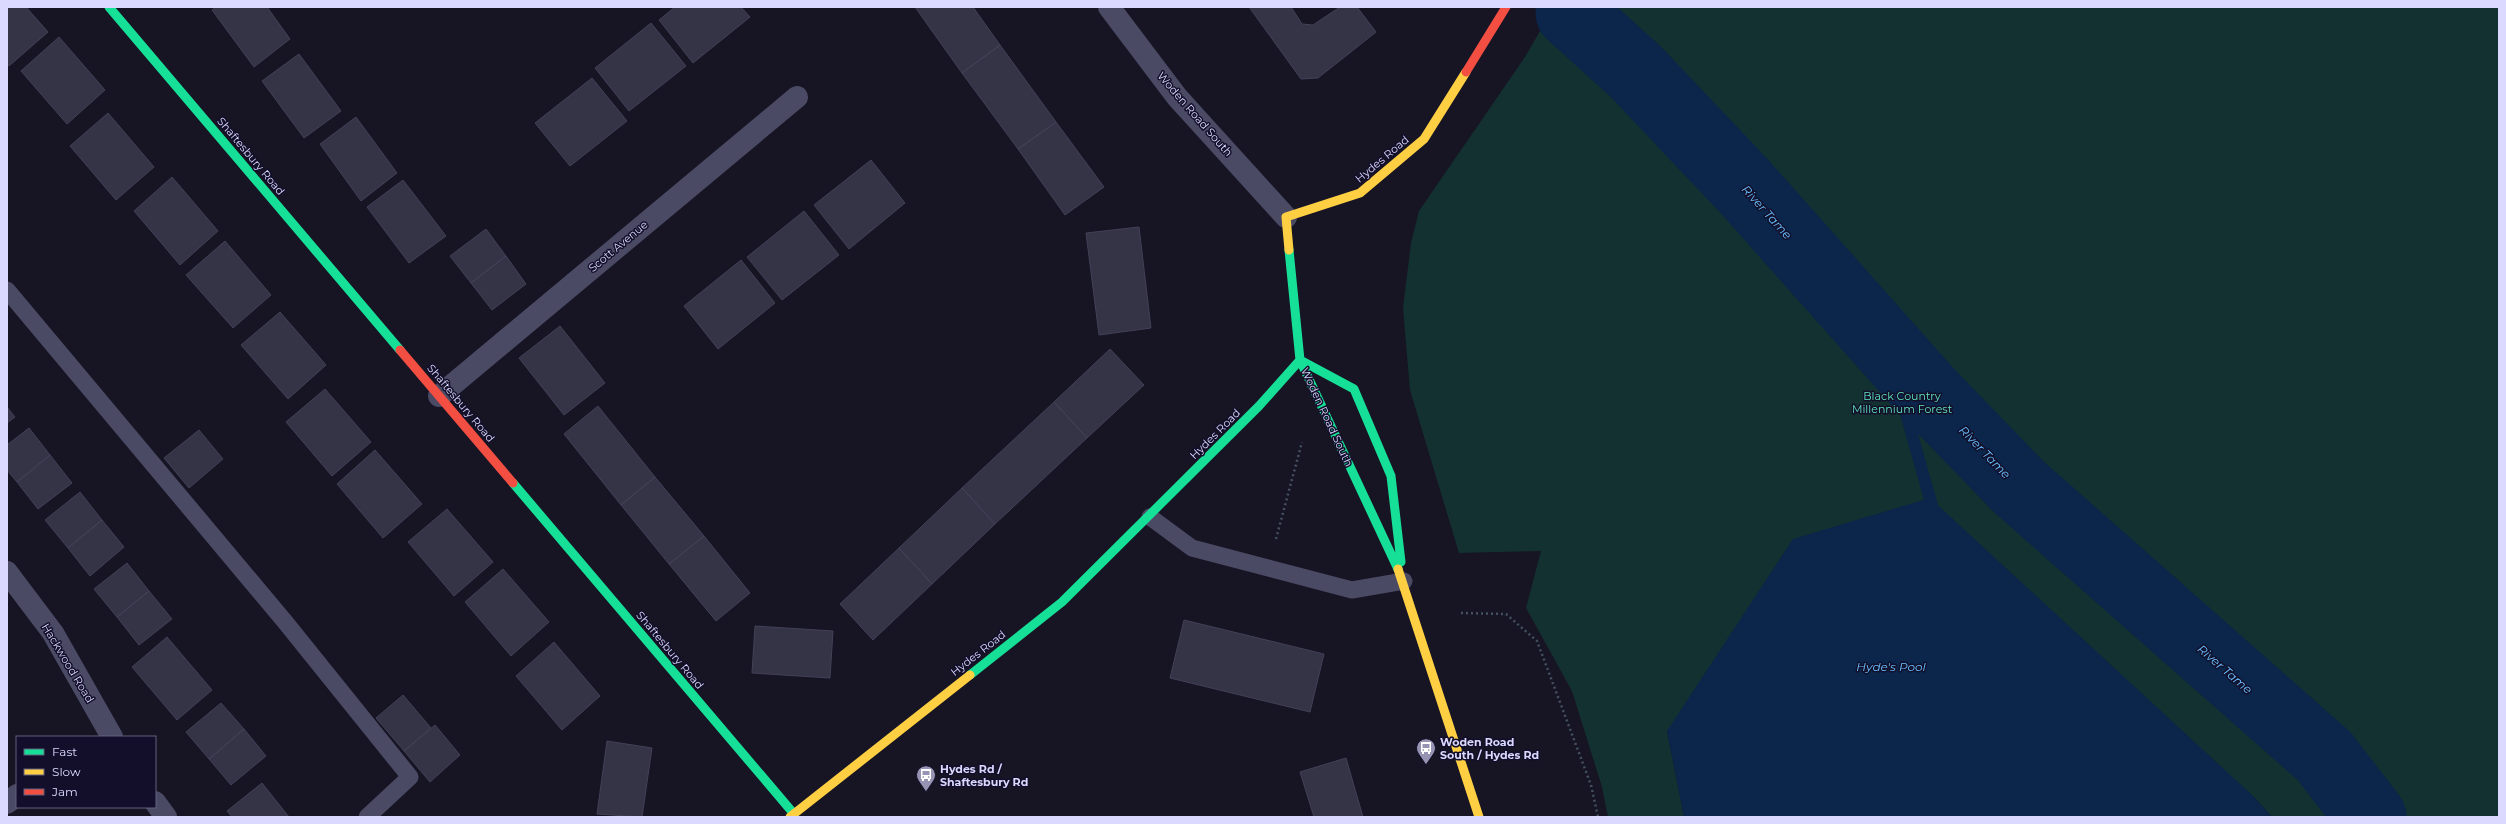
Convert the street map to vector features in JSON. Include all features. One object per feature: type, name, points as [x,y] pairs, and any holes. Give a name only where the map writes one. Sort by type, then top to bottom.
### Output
[{"type":"street","name":"Shaftesbury Road","points":[[109,7],[792,815]]},
{"type":"street","name":"Woden Road South","points":[[1109,7],[1177,97],[1286,217]]},
{"type":"street","name":"Hydes Road","points":[[1286,217],[1360,193],[1424,139],[1506,7]]},
{"type":"street","name":"Scott Avenue","points":[[439,396],[797,97]]},
{"type":"street","points":[[1286,217],[1300,360]]},
{"type":"street","name":"Woden Road South","points":[[1300,360],[1354,389],[1391,476],[1404,581]]},
{"type":"street","name":"Woden Road South","points":[[1300,360],[1404,581],[1479,817]]},
{"type":"street","name":"Hydes Road","points":[[792,815],[1062,602],[1150,517],[1259,406],[1300,360]]},
{"type":"street","name":"Hackwood Road","points":[[7,572],[53,633],[105,734]]},
{"type":"street","points":[[7,803],[16,796]]},
{"type":"street","points":[[156,803],[166,817]]},
{"type":"lane","points":[[7,290],[286,623],[410,777],[367,817]]},
{"type":"lane","points":[[1150,517],[1192,548],[1352,590],[1404,581]]},
{"type":"path","points":[[1276,542],[1304,434]]},
{"type":"path","points":[[1460,614],[1506,614],[1537,641],[1591,785],[1598,817]]},
{"type":"green space","name":"Black Country Millennium Forest","points":[[1554,7],[2499,7],[2499,817],[2272,817],[2253,796],[1667,731],[1684,817],[1608,817],[1602,787],[1572,691],[1526,608],[1541,551],[1459,553],[1410,390],[1403,308],[1411,243],[1419,211],[1525,57]]},
{"type":"water","name":"Hyde's Pool","points":[[1930,498],[2253,796],[2272,817],[1684,817],[1667,731],[1793,539]]},
{"type":"building","points":[[7,7],[26,7],[48,32],[9,66],[7,63]]},
{"type":"building","points":[[216,7],[267,7],[290,39],[254,67],[212,10]]},
{"type":"building","points":[[675,7],[741,7],[750,17],[693,63],[659,20]]},
{"type":"building","points":[[915,7],[973,7],[1000,45],[962,73]]},
{"type":"building","points":[[1249,7],[1291,7],[1302,24],[1313,25],[1340,7],[1357,7],[1376,32],[1318,78],[1301,79]]},
{"type":"building","points":[[651,23],[686,66],[629,111],[595,68]]},
{"type":"building","points":[[59,37],[105,90],[67,124],[21,71]]},
{"type":"building","points":[[1000,45],[1056,122],[1018,149],[962,73]]},
{"type":"building","points":[[299,54],[341,111],[304,138],[262,81]]},
{"type":"building","points":[[592,78],[627,121],[570,166],[535,123]]},
{"type":"building","points":[[108,113],[154,167],[116,200],[70,146]]},
{"type":"building","points":[[356,117],[397,173],[361,201],[320,144]]},
{"type":"building","points":[[1056,122],[1104,187],[1065,215],[1018,149]]},
{"type":"building","points":[[871,160],[905,203],[849,249],[814,205]]},
{"type":"building","points":[[172,177],[218,231],[180,265],[134,211]]},
{"type":"building","points":[[403,180],[446,236],[409,263],[367,207]]},
{"type":"building","points":[[804,211],[839,255],[782,300],[747,257]]},
{"type":"building","points":[[1139,227],[1151,328],[1099,335],[1086,233]]},
{"type":"building","points":[[486,229],[506,256],[471,283],[450,256]]},
{"type":"building","points":[[225,241],[271,295],[233,328],[186,275]]},
{"type":"building","points":[[506,256],[526,284],[492,310],[471,283]]},
{"type":"building","points":[[741,260],[775,303],[718,349],[684,306]]},
{"type":"building","points":[[280,312],[326,365],[288,399],[241,345]]},
{"type":"building","points":[[560,326],[605,383],[564,415],[519,358]]},
{"type":"building","points":[[1110,349],[1144,385],[1087,438],[1054,402]]},
{"type":"building","points":[[325,389],[371,442],[332,476],[286,422]]},
{"type":"building","points":[[1054,402],[1087,438],[995,524],[962,488]]},
{"type":"building","points":[[598,406],[655,477],[621,505],[564,434]]},
{"type":"building","points":[[7,407],[15,417],[7,423]]},
{"type":"building","points":[[29,428],[50,455],[17,482],[7,470],[7,445]]},
{"type":"building","points":[[199,430],[223,459],[189,488],[164,458]]},
{"type":"building","points":[[375,450],[422,504],[383,538],[337,484]]},
{"type":"building","points":[[50,455],[72,483],[38,509],[17,482]]},
{"type":"building","points":[[655,477],[704,536],[669,564],[621,505]]},
{"type":"building","points":[[962,488],[995,524],[932,584],[899,548]]},
{"type":"building","points":[[80,492],[102,520],[68,548],[45,520]]},
{"type":"building","points":[[447,509],[493,562],[454,596],[408,542]]},
{"type":"building","points":[[102,520],[124,547],[90,576],[68,548]]},
{"type":"building","points":[[704,536],[750,593],[716,621],[669,564]]},
{"type":"building","points":[[899,548],[932,584],[873,640],[840,604]]},
{"type":"building","points":[[127,563],[149,591],[117,617],[94,589]]},
{"type":"building","points":[[503,569],[549,622],[511,656],[465,602]]},
{"type":"building","points":[[149,591],[172,619],[139,645],[117,617]]},
{"type":"building","points":[[1184,620],[1324,654],[1310,712],[1170,678]]},
{"type":"building","points":[[755,626],[833,631],[830,678],[752,673]]},
{"type":"building","points":[[167,637],[212,690],[177,720],[132,667]]},
{"type":"building","points":[[554,642],[600,696],[562,730],[516,676]]},
{"type":"building","points":[[403,695],[431,728],[404,751],[376,718]]},
{"type":"building","points":[[221,703],[244,729],[209,759],[186,732]]},
{"type":"building","points":[[435,725],[460,755],[430,782],[404,751]]},
{"type":"building","points":[[244,729],[266,756],[231,785],[209,759]]},
{"type":"building","points":[[607,741],[652,748],[642,817],[597,814]]},
{"type":"building","points":[[1346,758],[1363,817],[1314,817],[1300,772]]},
{"type":"building","points":[[262,783],[289,817],[232,817],[227,811]]},
{"type":"waterway","name":"River Tame","points":[[1571,13],[1636,72],[1744,186],[1929,394],[2019,487],[2324,756],[2371,817]]},
{"type":"waterway","points":[[1887,346],[1934,513]]},
{"type":"traffic: fast","points":[[109,7],[400,350]]},
{"type":"traffic: fast","points":[[1289,250],[1300,360],[1398,569]]},
{"type":"traffic: fast","points":[[1300,360],[1354,389],[1391,476],[1401,562]]},
{"type":"traffic: fast","points":[[970,675],[1062,602],[1259,406],[1300,360]]},
{"type":"traffic: fast","points":[[513,483],[794,814]]},
{"type":"traffic: slow","points":[[1289,250],[1286,217],[1360,193],[1424,139],[1466,72]]},
{"type":"traffic: slow","points":[[1398,569],[1479,817]]},
{"type":"traffic: slow","points":[[790,817],[970,675]]},
{"type":"traffic: jam","points":[[1466,72],[1506,7]]},
{"type":"traffic: jam","points":[[400,350],[513,483]]},
{"type":"place","name":"Woden Road South / Hydes Rd","points":[[1426,765]]},
{"type":"place","name":"Hydes Rd / Shaftesbury Rd","points":[[926,792]]}]
